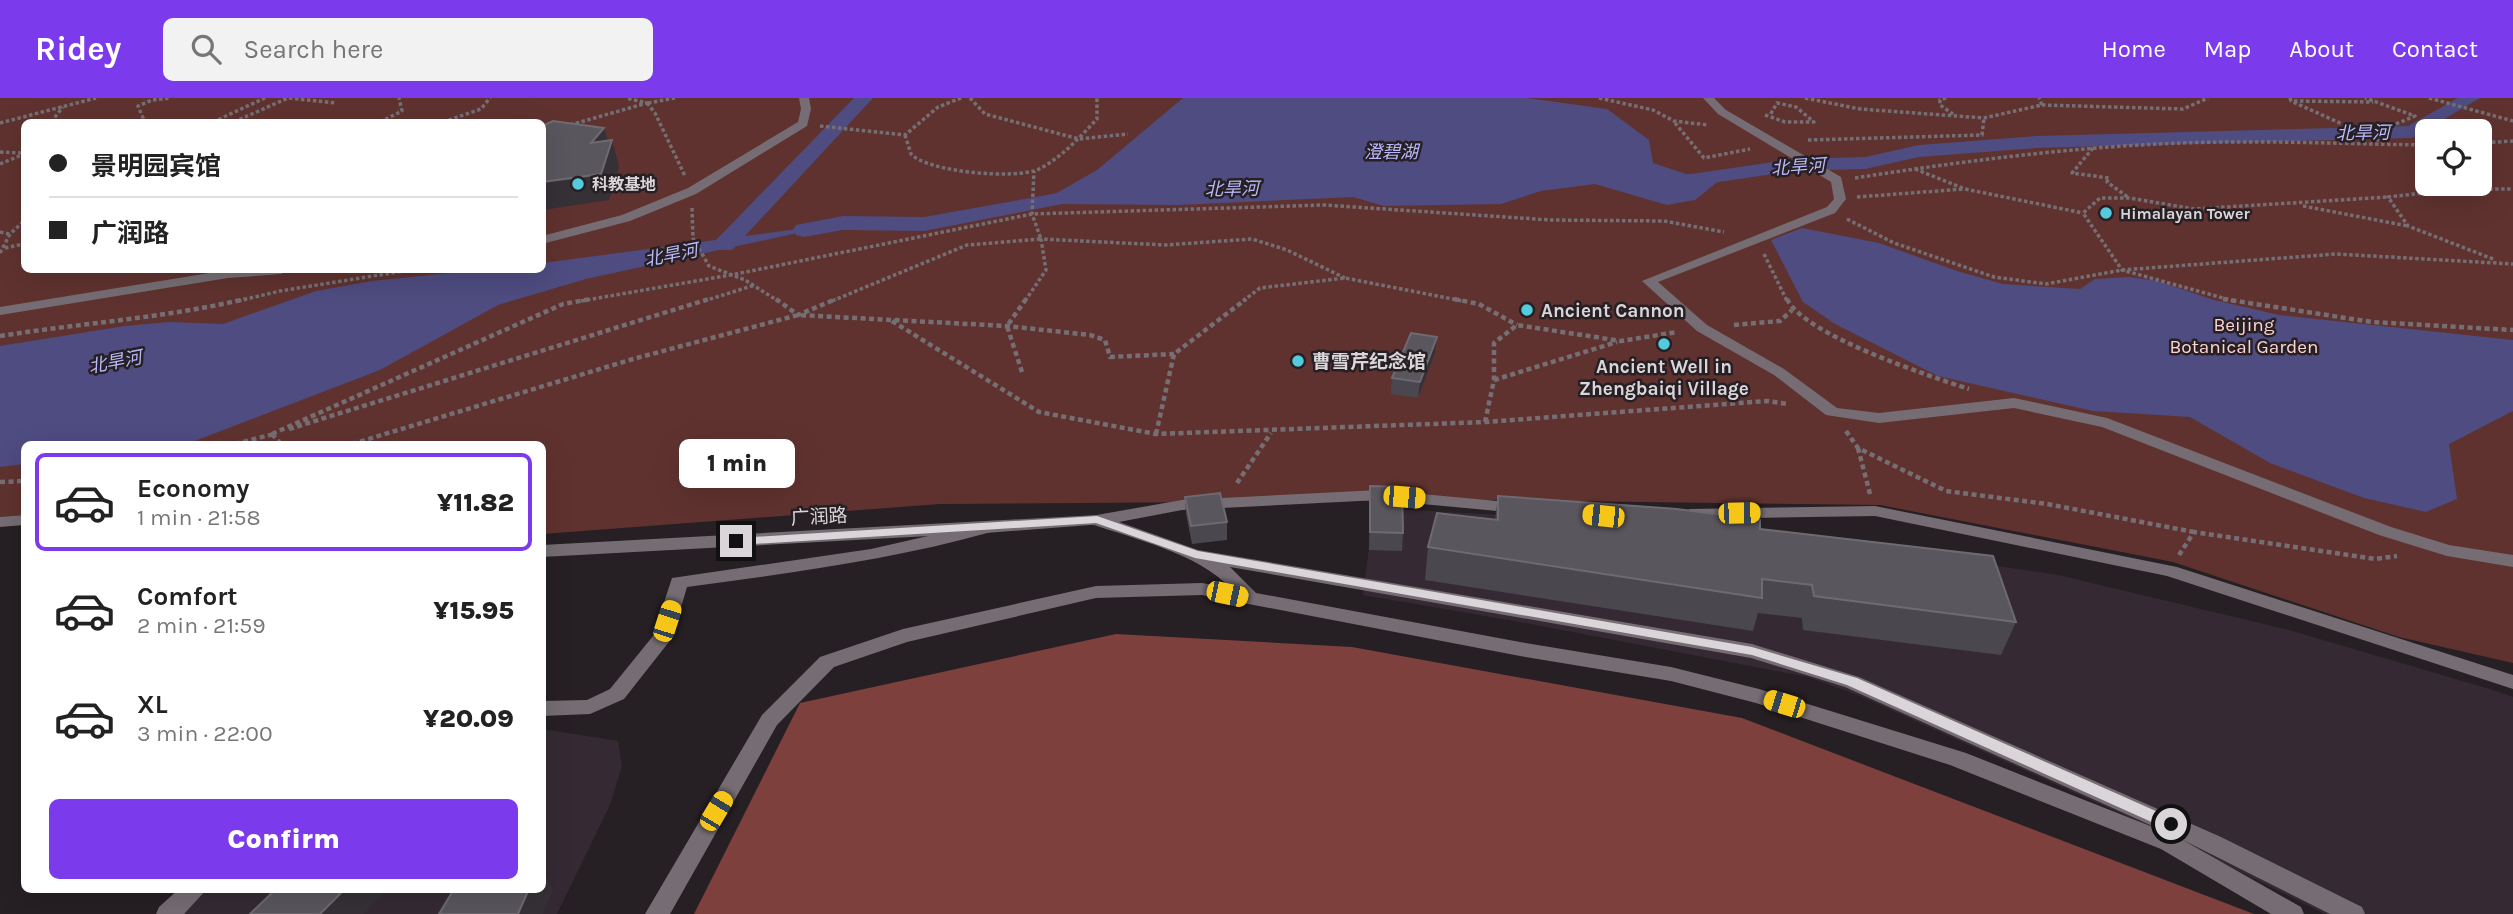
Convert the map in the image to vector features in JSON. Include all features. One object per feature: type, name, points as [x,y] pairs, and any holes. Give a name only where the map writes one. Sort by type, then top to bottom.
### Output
[{"type":"street","points":[[546,239],[626,218],[692,191],[803,124],[806,109],[804,98]]},
{"type":"street","points":[[1708,98],[1722,112],[1837,180],[1836,204],[1649,281],[1702,328],[1779,372],[1832,412],[1879,418],[2014,403],[2106,423],[2385,531],[2447,550],[2513,561]]},
{"type":"street","points":[[0,311],[249,273]]},
{"type":"street","name":"广润路","points":[[546,551],[1097,520],[1182,505],[1225,501],[1379,495],[1537,510]]},
{"type":"street","points":[[1671,515],[1875,511],[2170,571],[2513,682]]},
{"type":"street","points":[[0,522],[21,520]]},
{"type":"street","points":[[1097,520],[1195,555],[1752,651],[1852,682],[2213,843],[2353,914]]},
{"type":"street","points":[[546,709],[590,707],[617,694],[662,638],[679,582],[927,546],[985,528]]},
{"type":"street","points":[[1195,555],[1228,574],[1251,599]]},
{"type":"street","points":[[657,914],[769,720],[827,662],[903,636],[1096,592],[1202,589],[1520,649],[1671,674],[1759,696],[1958,759],[2169,843],[2292,914]]},
{"type":"street","points":[[168,914],[191,893]]},
{"type":"path","points":[[0,123],[96,98]]},
{"type":"path","points":[[144,119],[138,106],[152,100],[171,98]]},
{"type":"path","points":[[220,119],[265,98]]},
{"type":"path","points":[[241,119],[288,98],[336,103]]},
{"type":"path","points":[[386,119],[401,111],[399,98]]},
{"type":"path","points":[[452,119],[481,109],[490,98]]},
{"type":"path","points":[[626,98],[647,103],[655,113],[692,191],[693,237],[709,266],[736,274],[798,314],[1007,326],[1090,335],[1105,340],[1110,357],[1174,354],[1260,288],[1345,278]]},
{"type":"path","points":[[564,127],[647,103],[675,98]]},
{"type":"path","points":[[803,124],[905,135],[938,107],[961,98]]},
{"type":"path","points":[[970,98],[985,114],[1079,139],[1128,134]]},
{"type":"path","points":[[905,135],[906,148],[918,161],[934,168],[978,172],[1034,171],[1079,139],[1097,118],[1097,98]]},
{"type":"path","points":[[1599,98],[1653,110],[1674,121],[1750,129]]},
{"type":"path","points":[[1805,98],[1860,109],[1984,118],[2042,105],[2183,109],[2208,98]]},
{"type":"path","points":[[1946,98],[1940,100],[1940,105],[1955,116]]},
{"type":"path","points":[[2039,98],[2042,105]]},
{"type":"path","points":[[2355,129],[2384,129],[2415,116],[2365,98]]},
{"type":"path","points":[[2290,100],[2380,102],[2390,98]]},
{"type":"path","points":[[2429,98],[2513,121]]},
{"type":"path","points":[[2290,100],[2386,144]]},
{"type":"path","points":[[1722,112],[1770,116],[1785,122],[1814,122],[1797,107],[1777,103],[1770,116]]},
{"type":"path","points":[[53,119],[63,107]]},
{"type":"path","points":[[1674,121],[1704,158],[1775,142],[1982,135],[1984,118]]},
{"type":"path","points":[[2492,142],[2513,141]]},
{"type":"path","points":[[1837,180],[2000,156],[2094,148],[2185,143],[2415,145]]},
{"type":"path","points":[[2094,148],[2072,173],[2109,178],[2107,182],[2129,198]]},
{"type":"path","points":[[0,152],[21,154]]},
{"type":"path","points":[[0,164],[21,155]]},
{"type":"path","points":[[1915,169],[1965,189],[2083,213],[2122,270],[2222,299],[2372,322],[2513,330]]},
{"type":"path","points":[[1007,326],[1046,270],[1041,239],[1032,214],[1034,171]]},
{"type":"path","points":[[1836,204],[1965,189]]},
{"type":"path","points":[[2083,213],[2100,198],[2129,198],[2194,209],[2296,204],[2459,189],[2513,189]]},
{"type":"path","points":[[2388,197],[2408,226]]},
{"type":"path","points":[[1836,204],[1894,243],[1994,277],[2046,284],[2122,270],[2336,254],[2499,261]]},
{"type":"path","points":[[2296,204],[2408,226],[2513,264]]},
{"type":"path","points":[[272,434],[563,304],[736,274],[1032,214],[1324,205],[1551,220],[1664,221],[1756,238],[1792,310],[1820,328],[1909,369],[1974,390]]},
{"type":"path","points":[[0,253],[10,234],[21,224]]},
{"type":"path","points":[[0,232],[10,234]]},
{"type":"path","points":[[362,441],[633,359],[798,314],[967,245],[1041,239],[1165,245],[1252,239],[1287,250],[1345,278],[1479,303],[1517,325],[1621,341]]},
{"type":"path","points":[[4,249],[21,245]]},
{"type":"path","points":[[0,337],[79,323],[195,311],[280,291],[391,273]]},
{"type":"path","points":[[246,441],[756,285]]},
{"type":"path","points":[[1494,380],[1621,341],[1702,328],[1780,321],[1792,310]]},
{"type":"path","points":[[892,321],[1039,412],[1156,434],[1271,432],[1485,422],[1767,401],[1832,412],[1858,447],[1875,511]]},
{"type":"path","points":[[1485,422],[1494,380],[1494,343],[1517,325]]},
{"type":"path","points":[[1007,326],[1023,372]]},
{"type":"path","points":[[1156,434],[1174,354]]},
{"type":"path","points":[[1225,501],[1271,432]]},
{"type":"path","points":[[272,434],[278,441]]},
{"type":"path","points":[[1858,447],[1946,491],[2047,504],[2194,532],[2375,559],[2399,556]]},
{"type":"path","points":[[0,482],[21,481]]},
{"type":"path","points":[[2170,571],[2194,532]]},
{"type":"shaded area","points":[[1374,508],[1745,528],[2058,575],[2289,630],[2513,697],[2513,914],[2325,914],[2146,825],[1860,696],[1808,677],[1363,595]]},
{"type":"shaded area","points":[[1116,634],[1352,647],[1742,718],[2254,914],[694,914],[800,703]]},
{"type":"shaded area","points":[[546,729],[618,741],[622,766],[610,805],[557,914],[158,914],[181,893],[546,893]]},
{"type":"green space","name":"Beijing Botanical Garden","points":[[0,98],[2513,98],[2513,663],[2399,637],[2173,562],[1880,505],[1494,500],[940,504],[546,534],[546,441],[21,441],[21,515],[0,517]]},
{"type":"water","name":"澄碧湖","points":[[1183,98],[1527,98],[1607,109],[1649,140],[1653,163],[1686,174],[1726,175],[1695,200],[1667,205],[1595,184],[1541,191],[1501,204],[1384,206],[1353,197],[1178,205],[1057,204],[1055,194],[1097,170]]},
{"type":"water","points":[[843,223],[586,279],[498,305],[380,370],[195,441],[21,441],[21,464],[0,467],[0,346],[125,326],[169,322],[223,324],[316,291],[372,281],[451,273],[546,273],[546,263]]},
{"type":"water","points":[[1802,228],[1879,243],[2003,284],[2080,289],[2095,279],[2129,277],[2158,281],[2214,300],[2279,315],[2513,340],[2513,411],[2449,444],[2457,499],[2426,512],[2364,498],[2270,463],[2190,417],[2093,411],[1938,376],[1835,324],[1803,302],[1771,240]]},
{"type":"building","points":[[553,121],[604,128],[591,143],[612,140],[601,174],[546,181],[546,124]]},
{"type":"building","points":[[1411,333],[1437,337],[1420,382],[1392,378]]},
{"type":"building","points":[[1370,486],[1402,487],[1403,533],[1370,532]]},
{"type":"building","points":[[1220,493],[1227,522],[1191,526],[1185,497]]},
{"type":"building","points":[[1498,496],[1677,509],[1760,520],[1760,529],[1993,556],[2016,622],[1814,596],[1812,585],[1762,579],[1762,598],[1428,547],[1437,513],[1498,520]]},
{"type":"building","points":[[272,893],[341,893],[320,914],[250,914]]},
{"type":"building","points":[[452,893],[527,893],[518,914],[439,914]]},
{"type":"waterway","points":[[724,245],[864,98]]},
{"type":"waterway","name":"北旱河","points":[[1685,181],[1793,165],[1865,163],[1919,151],[2036,142],[2412,132],[2471,98]]},
{"type":"waterway","name":"北旱河","points":[[804,230],[843,223],[924,224],[1097,192]]},
{"type":"place","name":"科教基地","points":[[578,184]]},
{"type":"place","name":"Himalayan Tower","points":[[2106,213]]},
{"type":"place","name":"Ancient Cannon","points":[[1527,310]]},
{"type":"place","name":"Ancient Well in Zhengbaiqi Village","points":[[1664,344]]},
{"type":"place","name":"曹雪芹纪念馆","points":[[1298,361]]},
{"type":"route","points":[[736,541],[1097,520],[1195,555],[1278,567],[1752,651],[1852,682],[2171,824]]}]
